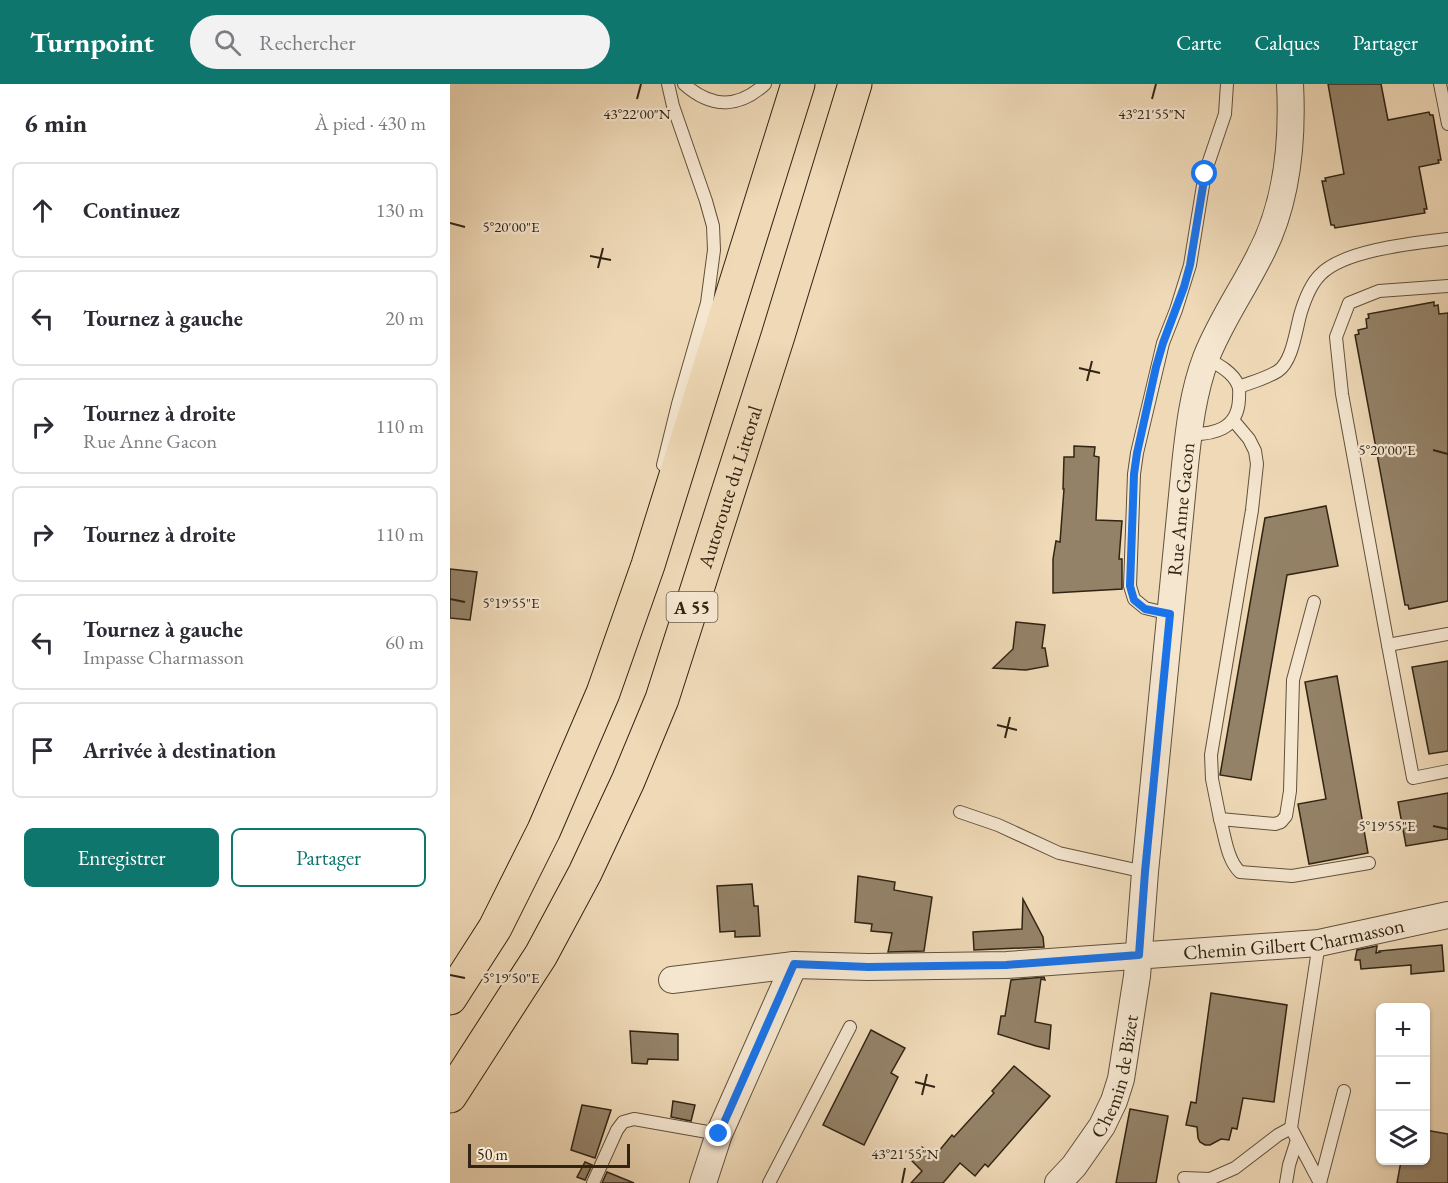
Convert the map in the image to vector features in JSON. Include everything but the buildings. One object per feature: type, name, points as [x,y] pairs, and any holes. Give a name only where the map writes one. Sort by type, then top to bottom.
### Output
[{"type":"highway","name":"A 55","points":[[450,998],[495,928],[544,830],[603,693],[648,565],[798,84]]},
{"type":"highway","name":"Autoroute du Littoral","points":[[450,1096],[541,955],[585,873],[628,781],[662,699],[768,369],[855,84]]},
{"type":"street","name":"Rue Anne Gacon","points":[[1139,955],[1145,872],[1191,414],[1206,358],[1217,333],[1260,255],[1277,210],[1286,176],[1290,143],[1292,108],[1290,84]]},
{"type":"street","name":"Chemin Gilbert Charmasson","points":[[672,980],[794,964],[868,967],[1006,965],[1319,943],[1448,915]]},
{"type":"street","name":"Chemin de Bizet","points":[[1058,1183],[1088,1147],[1102,1126],[1114,1101],[1121,1078],[1139,955]]},
{"type":"street","points":[[703,1183],[719,1134],[794,964]]},
{"type":"lane","points":[[648,565],[659,482],[678,404],[707,303],[714,250],[713,226],[673,106],[668,84]]},
{"type":"lane","points":[[684,84],[695,94],[712,100],[729,102],[742,100],[765,84]]},
{"type":"lane","points":[[1170,614],[1145,609],[1134,600],[1130,586],[1134,474],[1156,367],[1190,265],[1205,174],[1225,114],[1227,84]]},
{"type":"lane","points":[[1440,84],[1448,124]]},
{"type":"lane","points":[[1239,387],[1280,370],[1287,360],[1310,290],[1321,274],[1335,264],[1354,255],[1418,242],[1448,239]]},
{"type":"lane","points":[[1448,286],[1378,291],[1348,303],[1336,337],[1341,394],[1413,778],[1448,771]]},
{"type":"lane","points":[[1188,434],[1202,435],[1224,428],[1233,420],[1239,406],[1239,387],[1235,379],[1206,358]]},
{"type":"lane","points":[[1233,420],[1249,439],[1255,451],[1257,464],[1252,510],[1211,755],[1212,779],[1231,860],[1240,872],[1292,876],[1369,863]]},
{"type":"lane","points":[[1220,819],[1275,824],[1281,822],[1286,816],[1290,791],[1293,680],[1314,602]]},
{"type":"lane","points":[[1389,645],[1448,634]]},
{"type":"lane","points":[[960,812],[998,825],[1059,853],[1145,872]]},
{"type":"lane","points":[[1319,943],[1291,1128],[1320,1183]]},
{"type":"lane","points":[[769,1183],[850,1027]]},
{"type":"lane","points":[[1320,1183],[1344,1091]]},
{"type":"lane","points":[[593,1183],[617,1130],[623,1122],[634,1119],[719,1134]]},
{"type":"lane","points":[[1184,1178],[1210,1179],[1235,1168],[1278,1135],[1291,1128]]},
{"type":"lane","points":[[1286,1183],[1297,1140]]},
{"type":"route","points":[[719,1134],[794,964],[868,967],[1006,965],[1139,955],[1170,614],[1145,609],[1134,600],[1130,586],[1134,474],[1156,367],[1190,265],[1205,174]]}]
